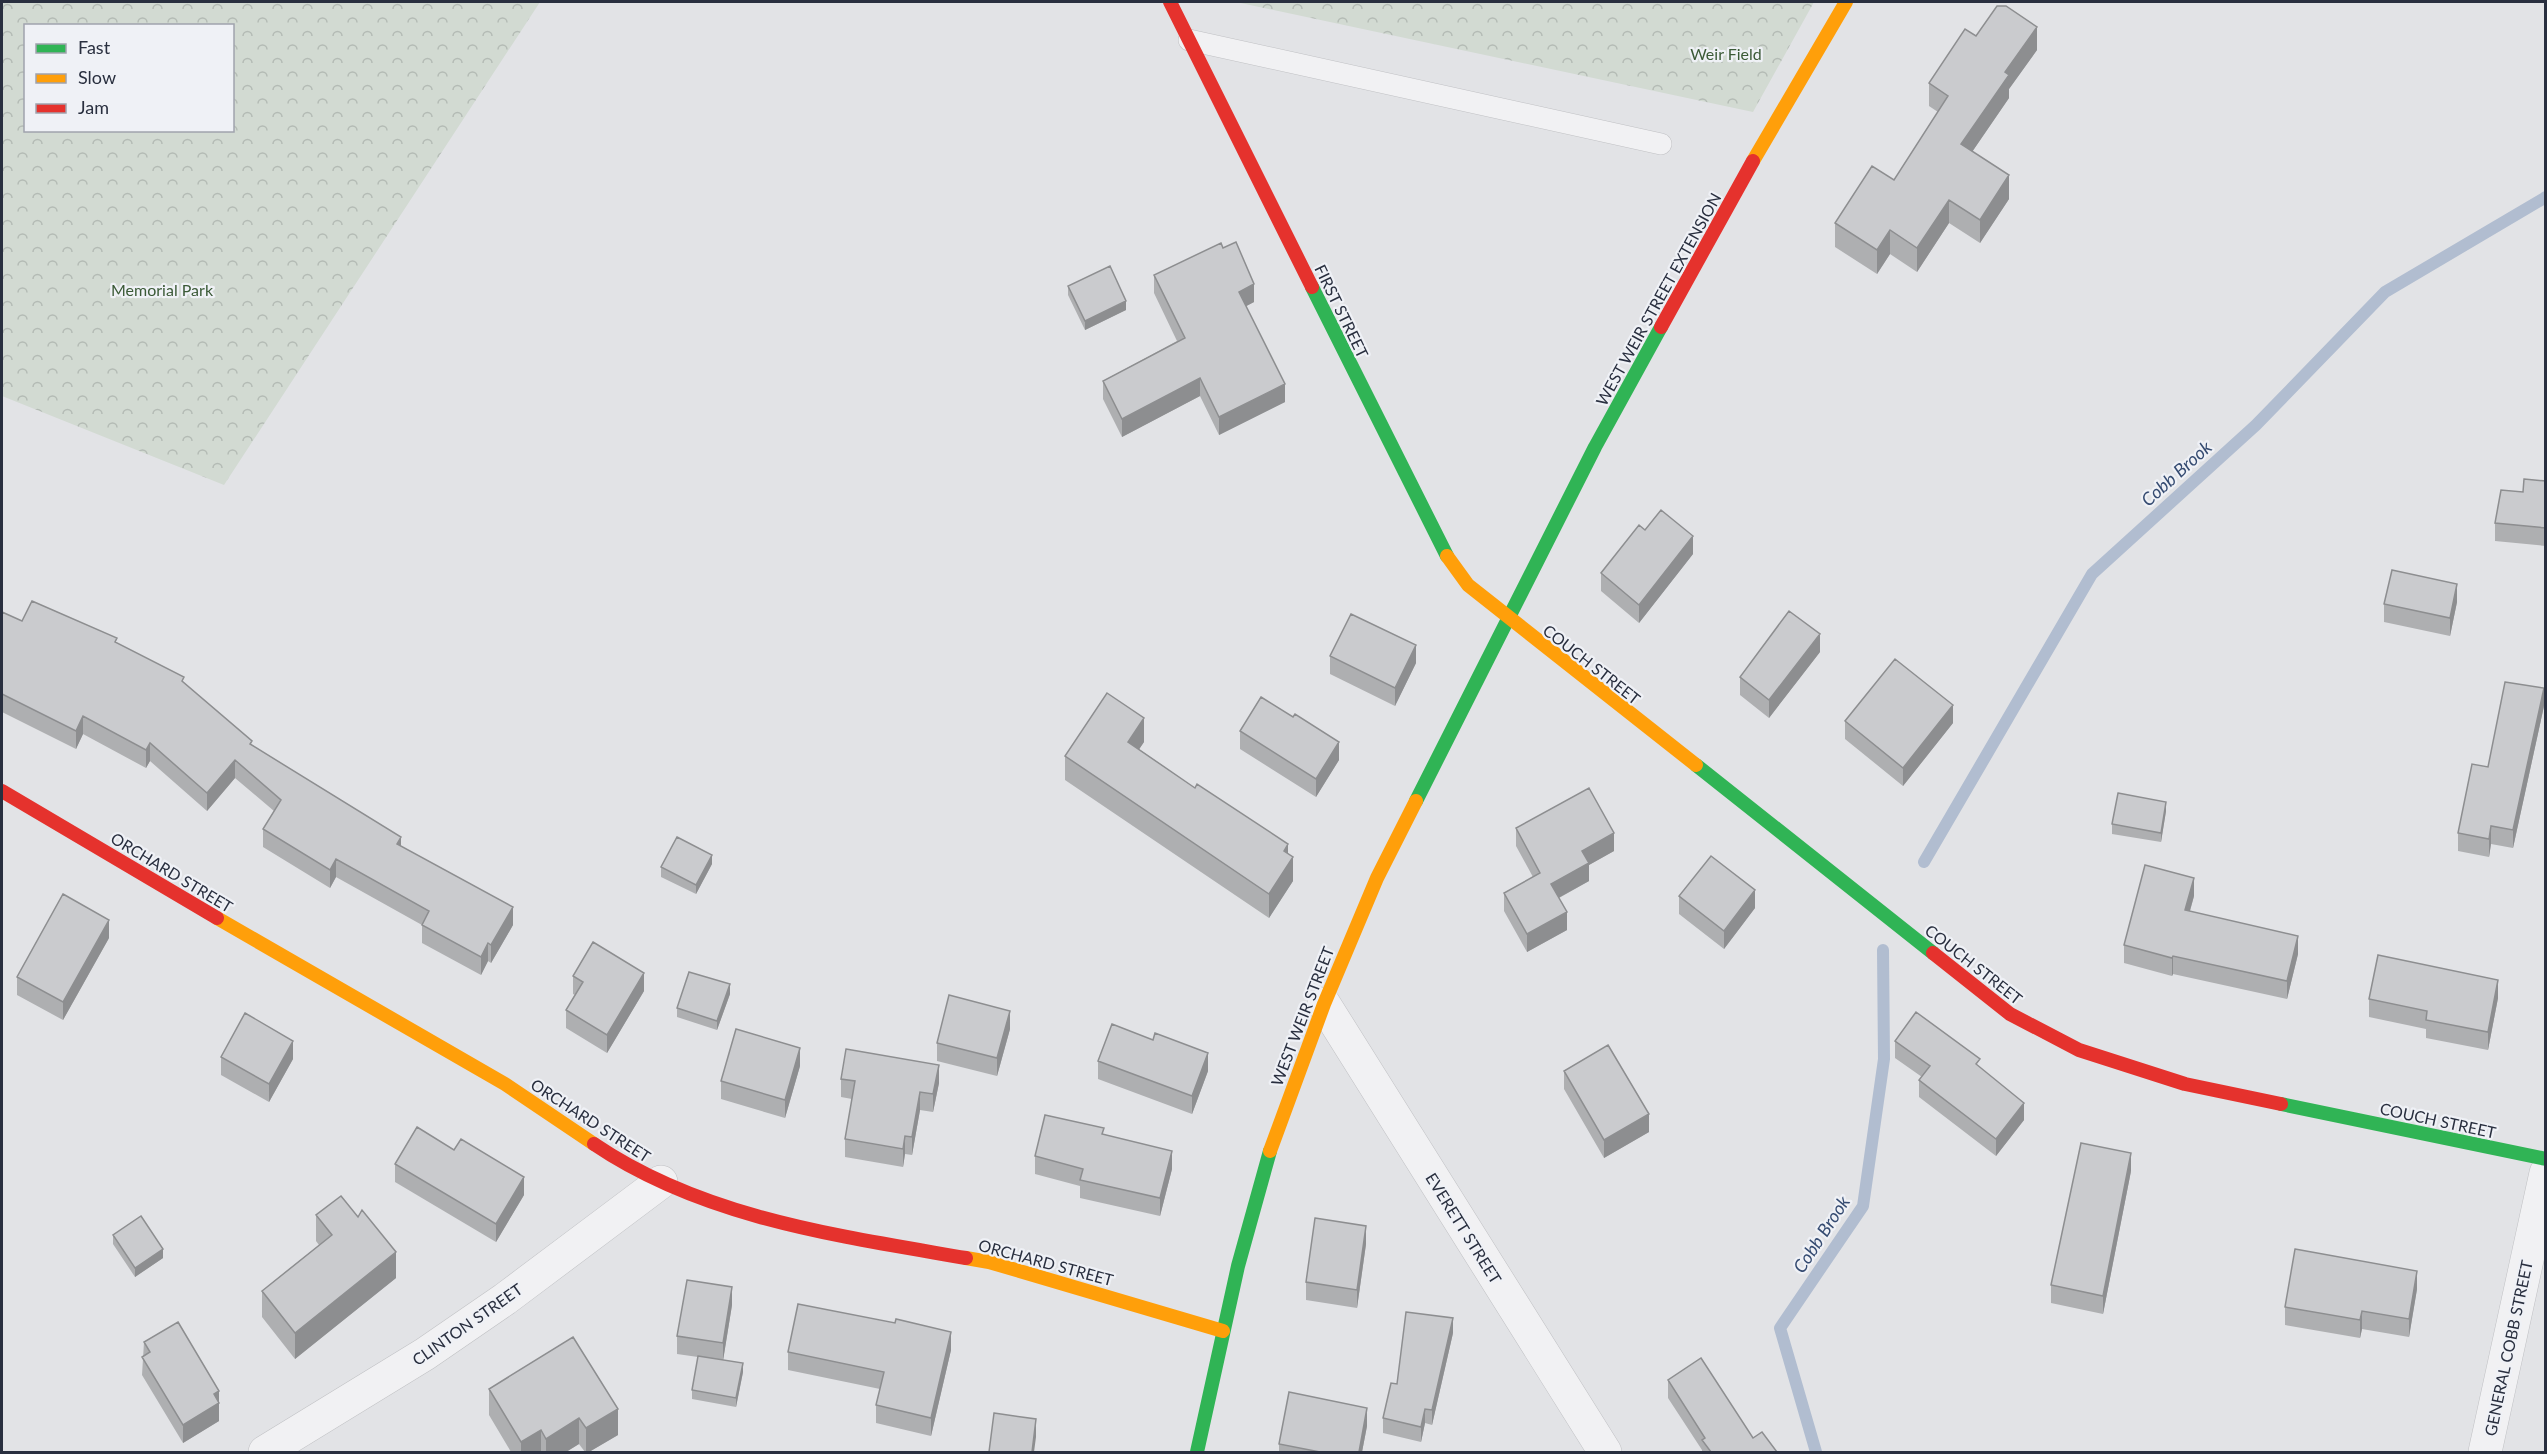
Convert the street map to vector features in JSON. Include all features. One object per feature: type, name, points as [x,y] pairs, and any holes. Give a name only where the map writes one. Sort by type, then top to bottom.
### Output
[{"type":"street","name":"FIRST STREET","points":[[1170,2],[1441,547],[1468,585],[1507,618]]},
{"type":"street","name":"WEST WEIR STREET EXTENSION","points":[[1507,618],[1595,447],[1712,233],[1846,2]]},
{"type":"street","name":"WEST WEIR STREET","points":[[1197,1452],[1223,1330],[1252,1212],[1274,1138],[1324,1004],[1401,827],[1463,709],[1507,618]]},
{"type":"street","name":"COUCH STREET","points":[[1507,618],[2019,1020],[2079,1050],[2129,1068],[2186,1084],[2546,1159]]},
{"type":"street","name":"ORCHARD STREET","points":[[2,790],[264,946],[495,1078],[607,1153],[661,1182],[708,1201],[758,1216],[868,1241],[989,1262],[1223,1330]]},
{"type":"street","name":"EVERETT STREET","points":[[1324,1004],[1605,1452]]},
{"type":"street","name":"GENERAL COBB STREET","points":[[2485,1452],[2546,1173]]},
{"type":"street","name":"CLINTON STREET","points":[[265,1452],[425,1354],[505,1299],[661,1182]]},
{"type":"lane","points":[[1189,40],[1661,144]]},
{"type":"green space","name":"Memorial Park","points":[[2,2],[540,2],[224,485],[2,396]]},
{"type":"green space","name":"Weir Field","points":[[1236,2],[1814,2],[1753,112]]},
{"type":"building","points":[[1997,6],[2006,6],[2037,27],[2005,72],[2009,75],[1961,144],[2009,175],[1980,220],[1949,200],[1917,248],[1890,230],[1877,250],[1835,223],[1872,166],[1894,180],[1948,96],[1929,83],[1965,29],[1976,36]]},
{"type":"building","points":[[1236,242],[1254,284],[1239,292],[1285,384],[1219,417],[1200,378],[1122,419],[1103,381],[1185,338],[1154,275],[1221,243],[1223,248]]},
{"type":"building","points":[[1110,266],[1126,301],[1085,321],[1068,286]]},
{"type":"building","points":[[2524,479],[2546,481],[2546,528],[2495,523],[2501,490],[2523,492]]},
{"type":"building","points":[[1661,510],[1693,536],[1639,605],[1601,573],[1639,525],[1645,530]]},
{"type":"building","points":[[2392,570],[2457,584],[2450,618],[2384,604]]},
{"type":"building","points":[[32,601],[117,638],[115,642],[184,677],[182,681],[252,741],[250,744],[401,837],[397,844],[513,907],[491,945],[488,943],[481,957],[422,925],[429,911],[336,859],[330,870],[263,829],[281,800],[235,760],[207,793],[150,743],[146,750],[83,716],[76,731],[2,694],[2,612],[22,621]]},
{"type":"building","points":[[1789,611],[1820,634],[1769,700],[1740,677]]},
{"type":"building","points":[[1351,614],[1416,645],[1395,688],[1330,656]]},
{"type":"building","points":[[1895,659],[1953,705],[1903,768],[1845,721]]},
{"type":"building","points":[[2505,682],[2544,688],[2513,830],[2491,826],[2489,839],[2458,833],[2472,764],[2488,767]]},
{"type":"building","points":[[1107,693],[1144,718],[1128,742],[1195,788],[1197,784],[1288,844],[1284,851],[1293,857],[1269,894],[1065,756]]},
{"type":"building","points":[[1261,697],[1293,717],[1295,714],[1339,742],[1316,779],[1240,731]]},
{"type":"building","points":[[1589,788],[1614,833],[1582,851],[1589,863],[1551,884],[1567,912],[1527,934],[1504,893],[1540,873],[1516,828]]},
{"type":"building","points":[[2118,793],[2166,802],[2161,833],[2112,824]]},
{"type":"building","points":[[677,837],[712,855],[696,885],[661,867]]},
{"type":"building","points":[[1711,856],[1755,890],[1724,931],[1679,896]]},
{"type":"building","points":[[2145,865],[2194,878],[2185,910],[2298,936],[2287,981],[2173,956],[2172,958],[2124,945]]},
{"type":"building","points":[[63,894],[109,920],[63,1002],[17,977]]},
{"type":"building","points":[[593,942],[644,973],[607,1035],[566,1010],[583,982],[573,976]]},
{"type":"building","points":[[2378,955],[2498,980],[2488,1032],[2426,1020],[2427,1011],[2369,999]]},
{"type":"building","points":[[689,972],[730,984],[717,1021],[677,1008]]},
{"type":"building","points":[[949,995],[1010,1011],[997,1058],[937,1043]]},
{"type":"building","points":[[1916,1012],[1980,1059],[1976,1064],[2024,1103],[1996,1139],[1919,1080],[1930,1066],[1895,1041]]},
{"type":"building","points":[[245,1013],[293,1041],[269,1084],[221,1057]]},
{"type":"building","points":[[1112,1024],[1153,1040],[1155,1033],[1208,1053],[1192,1096],[1098,1061]]},
{"type":"building","points":[[736,1029],[800,1048],[785,1100],[721,1081]]},
{"type":"building","points":[[1608,1045],[1649,1114],[1604,1140],[1564,1071]]},
{"type":"building","points":[[846,1049],[939,1065],[933,1094],[920,1092],[912,1137],[905,1136],[903,1149],[845,1139],[855,1081],[841,1079]]},
{"type":"building","points":[[1045,1115],[1104,1128],[1102,1134],[1172,1151],[1160,1198],[1080,1180],[1083,1169],[1035,1156]]},
{"type":"building","points":[[417,1127],[454,1150],[461,1139],[524,1177],[496,1224],[395,1164]]},
{"type":"building","points":[[2081,1143],[2131,1153],[2103,1296],[2051,1285]]},
{"type":"building","points":[[341,1196],[358,1217],[362,1210],[396,1252],[295,1333],[262,1291],[332,1235],[316,1215]]},
{"type":"building","points":[[141,1216],[163,1249],[135,1268],[113,1235]]},
{"type":"building","points":[[1315,1218],[1366,1226],[1357,1290],[1306,1282]]},
{"type":"building","points":[[2295,1249],[2417,1271],[2409,1319],[2362,1311],[2360,1320],[2285,1307]]},
{"type":"building","points":[[687,1280],[732,1287],[723,1343],[677,1336]]},
{"type":"building","points":[[798,1304],[895,1323],[896,1319],[951,1332],[931,1418],[876,1405],[884,1372],[788,1352]]},
{"type":"building","points":[[1406,1312],[1453,1318],[1432,1410],[1425,1409],[1421,1427],[1383,1418],[1391,1383],[1397,1384]]},
{"type":"building","points":[[178,1322],[219,1391],[214,1394],[219,1403],[183,1425],[142,1357],[150,1352],[144,1342]]},
{"type":"building","points":[[573,1337],[618,1409],[586,1428],[579,1418],[546,1439],[541,1430],[521,1442],[489,1389]]},
{"type":"building","points":[[698,1356],[743,1363],[736,1398],[692,1390]]},
{"type":"building","points":[[1701,1358],[1753,1438],[1762,1432],[1777,1452],[1711,1452],[1702,1440],[1705,1438],[1668,1380]]},
{"type":"building","points":[[1289,1392],[1367,1408],[1359,1452],[1320,1452],[1279,1444]]},
{"type":"building","points":[[994,1413],[1036,1419],[1032,1452],[989,1452]]},
{"type":"waterway","name":"Cobb Brook","points":[[1924,862],[2092,574],[2256,425],[2385,292],[2546,197]]},
{"type":"waterway","name":"Cobb Brook","points":[[1816,1452],[1780,1328],[1863,1206],[1884,1059],[1883,950]]},
{"type":"traffic: fast","points":[[1312,287],[1447,556]]},
{"type":"traffic: fast","points":[[1416,801],[1595,447],[1661,327]]},
{"type":"traffic: fast","points":[[1696,765],[1933,953]]},
{"type":"traffic: fast","points":[[2281,1104],[2546,1159]]},
{"type":"traffic: fast","points":[[1197,1452],[1238,1266],[1270,1151]]},
{"type":"traffic: slow","points":[[1753,161],[1846,2]]},
{"type":"traffic: slow","points":[[1447,556],[1468,585],[1696,765]]},
{"type":"traffic: slow","points":[[1270,1151],[1324,1004],[1377,878],[1416,801]]},
{"type":"traffic: slow","points":[[217,918],[505,1084],[594,1144]]},
{"type":"traffic: slow","points":[[966,1258],[989,1262],[1223,1331]]},
{"type":"traffic: jam","points":[[1170,2],[1312,287]]},
{"type":"traffic: jam","points":[[1661,327],[1753,161]]},
{"type":"traffic: jam","points":[[2,791],[217,918]]},
{"type":"traffic: jam","points":[[1933,953],[2010,1014],[2079,1050],[2185,1084],[2281,1104]]},
{"type":"traffic: jam","points":[[594,1144],[636,1169],[680,1190],[726,1207],[821,1232],[966,1258]]}]
